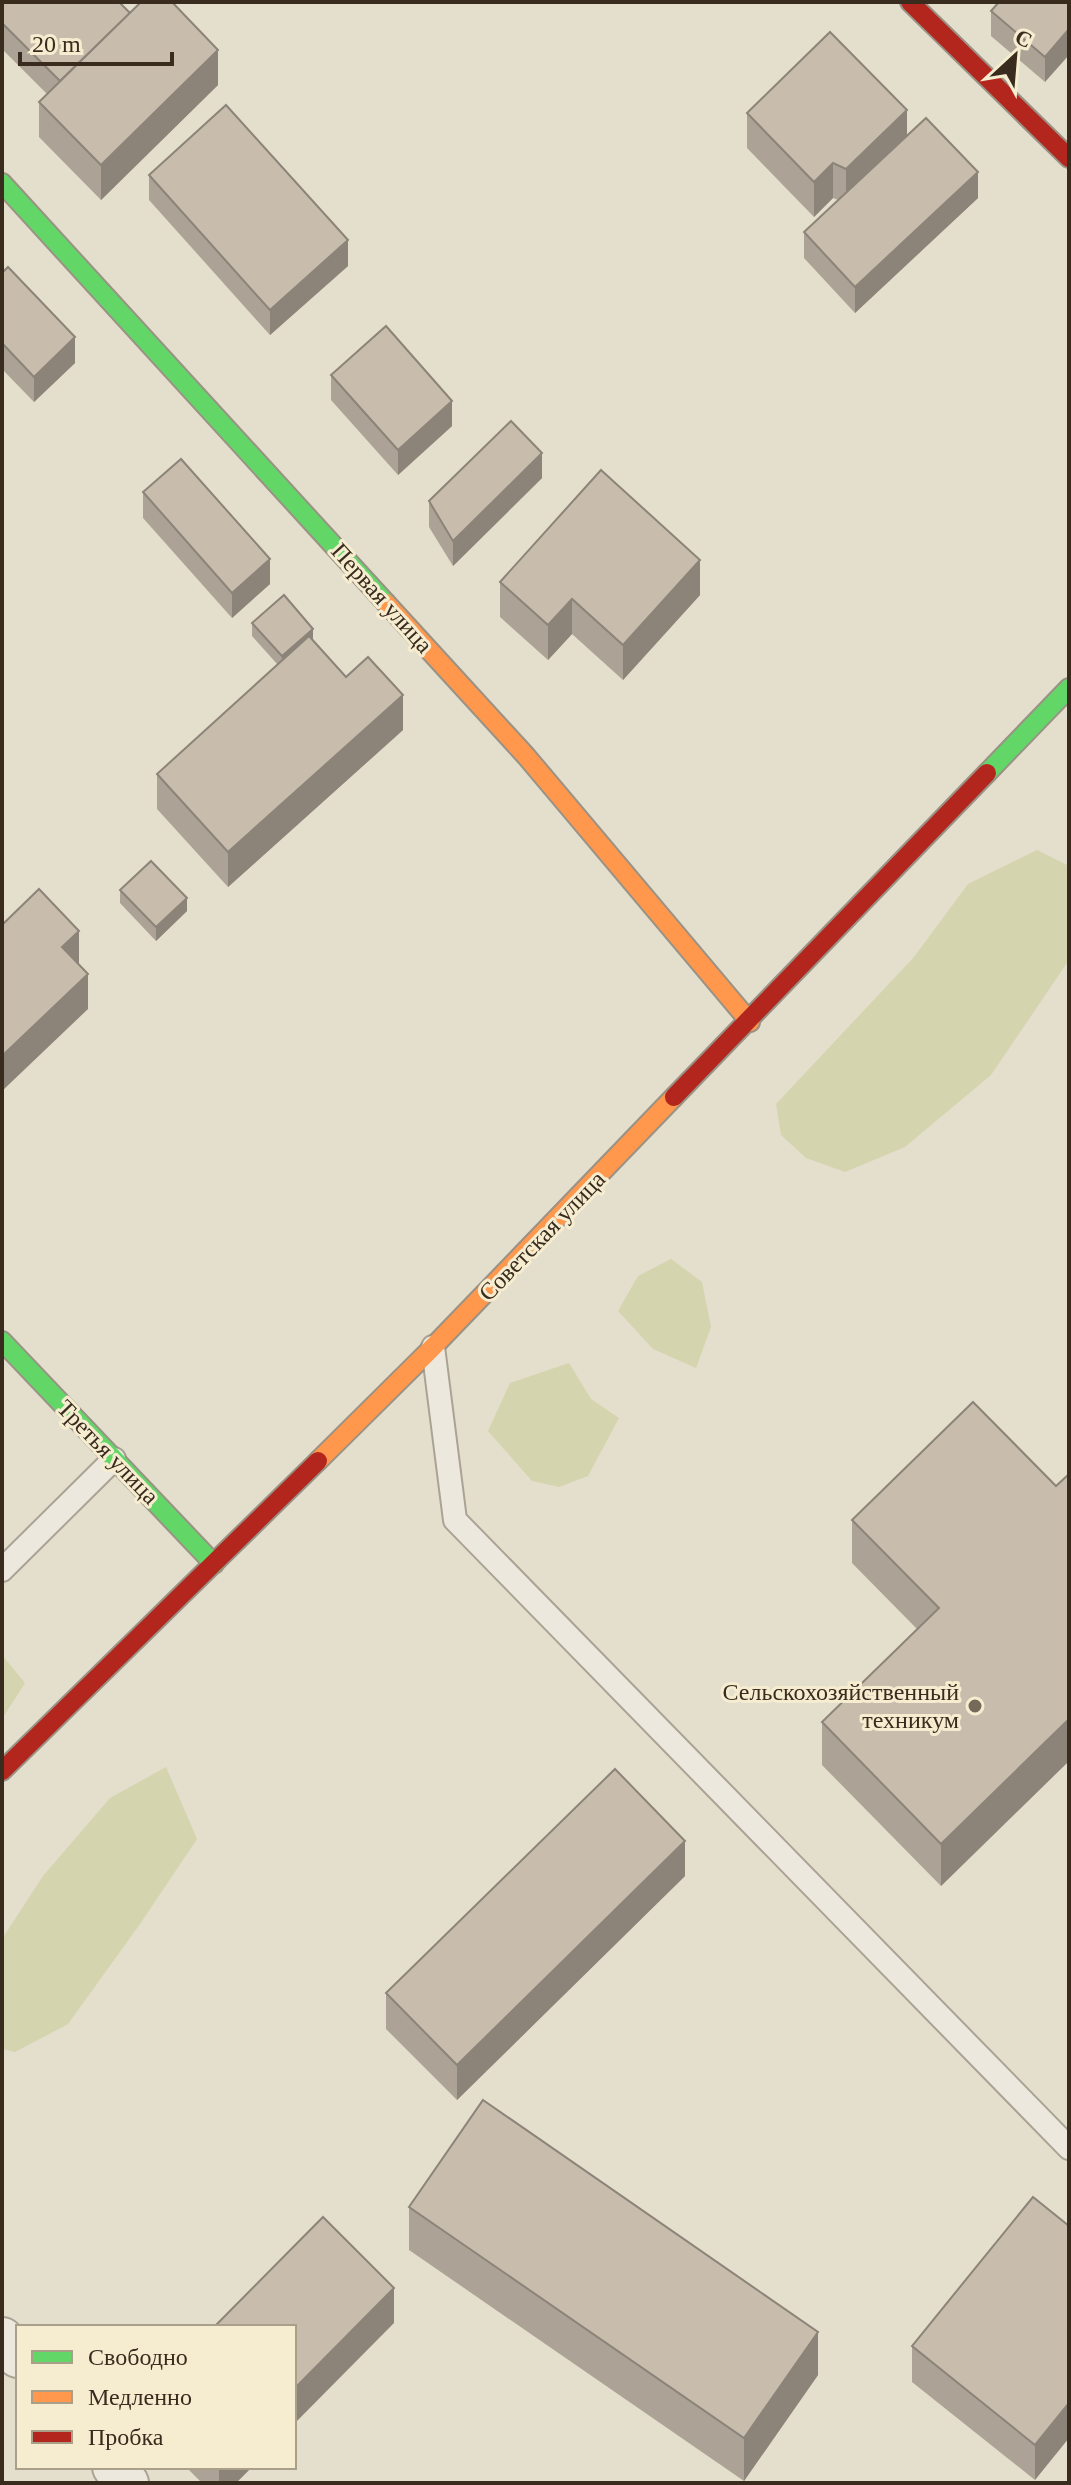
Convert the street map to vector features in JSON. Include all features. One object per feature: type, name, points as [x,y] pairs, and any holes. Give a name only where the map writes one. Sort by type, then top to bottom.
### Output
[{"type":"street","points":[[910,2],[1069,158]]},
{"type":"street","name":"Первая улица","points":[[2,183],[526,756],[750,1022]]},
{"type":"street","name":"Советская улица","points":[[2,1771],[433,1347],[750,1022],[1069,688]]},
{"type":"street","name":"Третья улица","points":[[2,1341],[214,1564]]},
{"type":"street","points":[[2,2339],[16,2354]]},
{"type":"lane","points":[[433,1347],[455,1520],[1069,2148]]},
{"type":"lane","points":[[2,1570],[114,1459]]},
{"type":"green space","points":[[1037,850],[1069,866],[1069,960],[991,1075],[905,1147],[845,1172],[806,1158],[781,1135],[776,1104],[914,957],[968,884]]},
{"type":"green space","points":[[671,1259],[702,1282],[711,1327],[696,1368],[653,1349],[618,1311],[638,1276]]},
{"type":"green space","points":[[569,1363],[591,1399],[619,1418],[588,1476],[559,1487],[532,1481],[488,1431],[510,1383]]},
{"type":"green space","points":[[2,1655],[25,1683],[2,1719]]},
{"type":"green space","points":[[166,1767],[197,1839],[68,2024],[15,2052],[2,2049],[2,1939],[43,1876],[110,1798]]},
{"type":"building","points":[[2,2],[119,2],[130,13],[60,81],[2,23]]},
{"type":"building","points":[[141,2],[172,2],[218,50],[101,165],[39,102]]},
{"type":"building","points":[[999,2],[1069,2],[1069,29],[1045,57],[991,11]]},
{"type":"building","points":[[830,32],[907,110],[846,169],[833,163],[814,182],[747,113]]},
{"type":"building","points":[[226,105],[348,240],[270,310],[149,175]]},
{"type":"building","points":[[926,118],[978,172],[855,287],[804,232]]},
{"type":"building","points":[[8,267],[75,337],[34,377],[2,343],[2,273]]},
{"type":"building","points":[[386,326],[452,401],[398,450],[331,375]]},
{"type":"building","points":[[511,421],[542,453],[453,541],[429,501]]},
{"type":"building","points":[[181,459],[270,559],[232,593],[143,492]]},
{"type":"building","points":[[601,470],[700,560],[623,645],[572,599],[548,625],[500,582]]},
{"type":"building","points":[[284,595],[313,629],[282,656],[252,623]]},
{"type":"building","points":[[309,636],[346,677],[368,657],[403,695],[228,852],[157,774]]},
{"type":"building","points":[[151,861],[187,898],[156,927],[120,890]]},
{"type":"building","points":[[39,889],[79,931],[62,947],[88,974],[2,1056],[2,925]]},
{"type":"building","name":"Сельскохозяйственный техникум","points":[[973,1402],[1056,1486],[1069,1474],[1069,1719],[941,1844],[822,1722],[939,1608],[852,1520]]},
{"type":"building","points":[[615,1769],[685,1841],[457,2065],[386,1993]]},
{"type":"building","points":[[483,2100],[818,2332],[744,2438],[409,2207]]},
{"type":"building","points":[[1033,2197],[1069,2226],[1069,2403],[1035,2445],[912,2346]]},
{"type":"building","points":[[323,2217],[394,2288],[296,2387],[296,2325],[216,2325]]},
{"type":"traffic: fast","points":[[2,183],[386,603]]},
{"type":"traffic: fast","points":[[987,773],[1069,688]]},
{"type":"traffic: fast","points":[[2,1341],[214,1564]]},
{"type":"traffic: slow","points":[[386,603],[526,756],[750,1022]]},
{"type":"traffic: slow","points":[[318,1461],[433,1347],[674,1097]]},
{"type":"traffic: jam","points":[[910,2],[1069,158]]},
{"type":"traffic: jam","points":[[674,1097],[987,773]]},
{"type":"traffic: jam","points":[[2,1771],[318,1461]]},
{"type":"place","name":"Сельскохозяйственный техникум","points":[[975,1706]]}]
